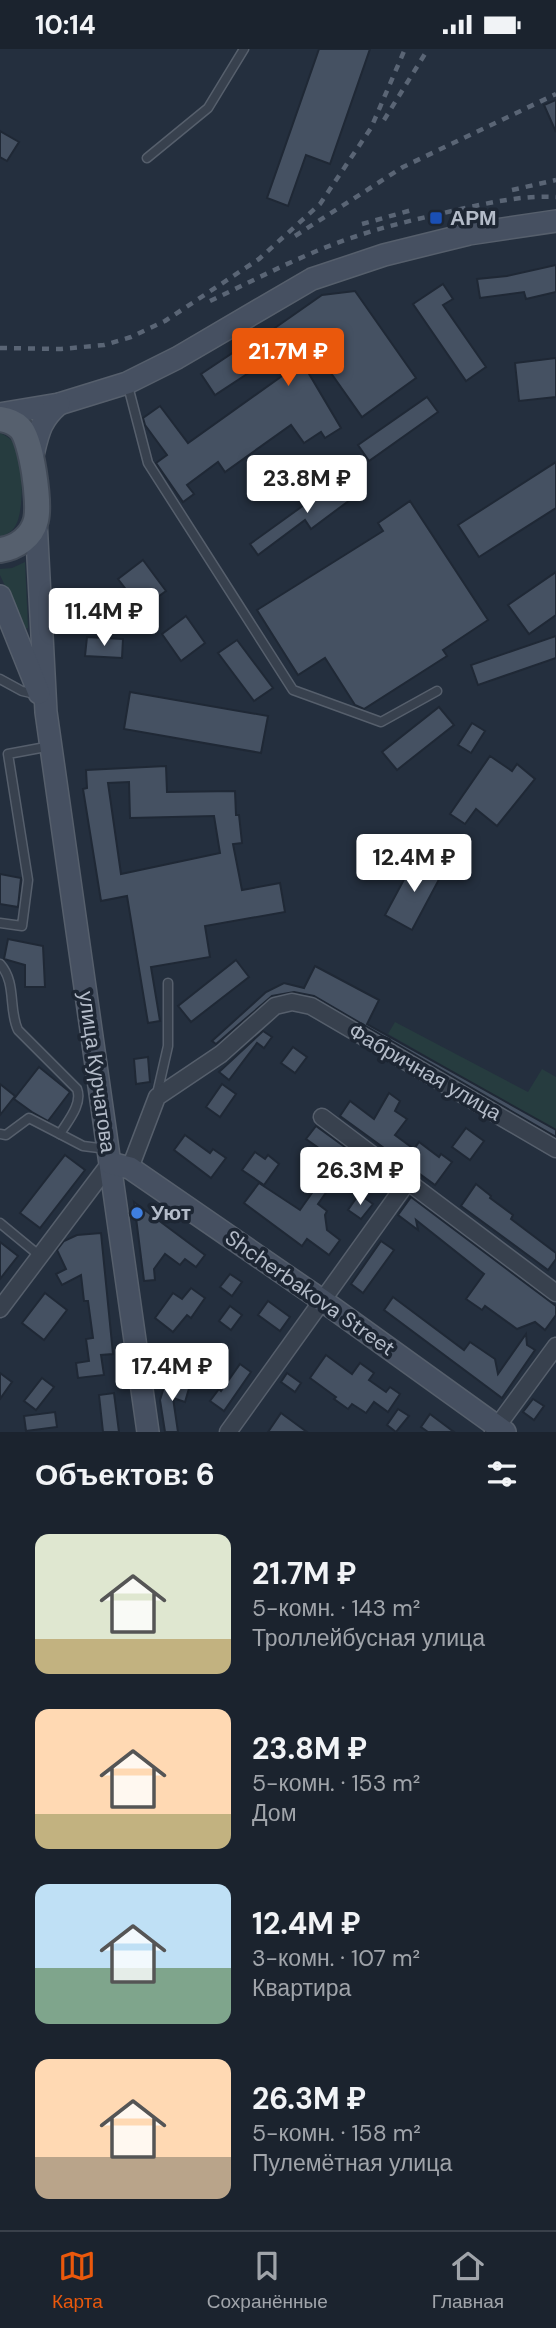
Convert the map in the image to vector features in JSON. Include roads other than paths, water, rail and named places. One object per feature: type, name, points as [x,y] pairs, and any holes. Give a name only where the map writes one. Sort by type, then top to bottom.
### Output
[{"type":"main road","points":[[0,416],[21,428],[28,442],[32,460],[36,520],[26,538],[13,548],[0,550]]},
{"type":"street","points":[[0,416],[59,404],[127,383],[177,358],[312,279],[384,255],[469,234],[556,221]]},
{"type":"street","points":[[32,460],[41,423],[59,404]]},
{"type":"street","name":"улица Курчатова","points":[[36,520],[43,703],[116,1160],[148,1432]]},
{"type":"street","name":"улица Курчатова","points":[[2,608],[43,703]]},
{"type":"street","name":"Фабричная улица","points":[[157,1097],[221,1054],[275,1006],[292,1002],[311,1006],[556,1149]]},
{"type":"street","points":[[0,1309],[116,1160],[157,1097]]},
{"type":"street","points":[[322,1117],[556,1293]]},
{"type":"street","name":"Shcherbakova Street","points":[[116,1160],[323,1301],[498,1430]]},
{"type":"street","points":[[228,1432],[408,1181]]},
{"type":"street","points":[[498,1430],[556,1346]]},
{"type":"lane","points":[[147,158],[208,108],[244,49]]},
{"type":"lane","points":[[127,383],[148,463],[293,690],[382,722],[437,691]]},
{"type":"lane","points":[[0,679],[43,703]]},
{"type":"lane","points":[[0,923],[22,926],[28,880],[8,754],[51,745]]},
{"type":"lane","points":[[0,964],[11,983],[14,1021],[18,1030],[79,1095],[79,1101],[60,1135]]},
{"type":"lane","points":[[157,1097],[167,1046],[168,983]]},
{"type":"lane","points":[[0,1135],[6,1135],[29,1118],[116,1160]]},
{"type":"lane","points":[[0,1223],[40,1256]]},
{"type":"railway","points":[[0,348],[61,349],[104,345],[131,337],[165,321],[259,259],[320,204],[371,128],[405,49]]},
{"type":"railway","points":[[384,120],[428,49]]},
{"type":"railway","points":[[295,236],[403,167],[556,94]]},
{"type":"railway","points":[[512,190],[556,180]]},
{"type":"railway","points":[[210,301],[301,258],[369,232],[493,202],[556,197]]},
{"type":"railway","points":[[362,224],[412,210]]},
{"type":"place","name":"АРМ","points":[[436,218]]},
{"type":"place","name":"Уют","points":[[137,1213]]}]
